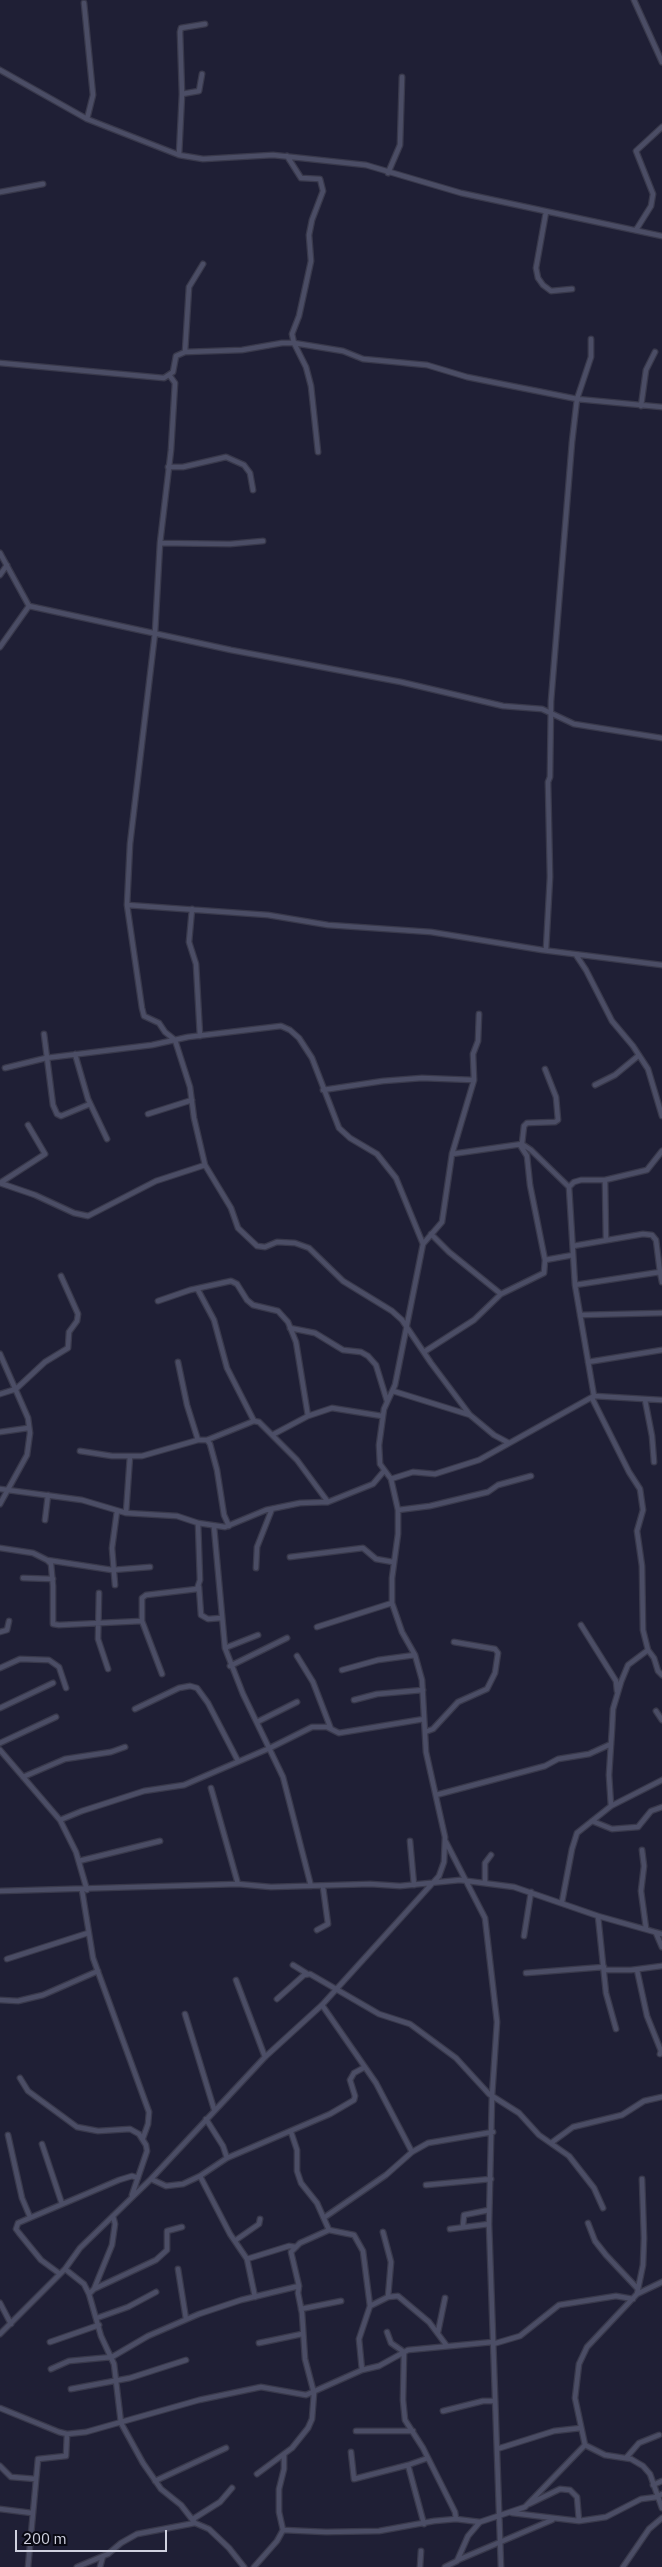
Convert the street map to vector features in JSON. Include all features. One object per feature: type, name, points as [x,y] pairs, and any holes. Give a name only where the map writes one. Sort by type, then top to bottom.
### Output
[{"type":"street","points":[[634,0],[662,62]]},
{"type":"street","points":[[84,3],[93,94],[86,119]]},
{"type":"street","points":[[179,155],[182,94],[180,32],[181,28],[205,24]]},
{"type":"street","points":[[0,70],[86,119],[179,155],[203,159],[286,156],[366,165],[460,193],[662,236]]},
{"type":"street","points":[[182,94],[199,91],[202,74]]},
{"type":"street","points":[[388,173],[400,145],[402,77]]},
{"type":"street","points":[[636,230],[651,206],[653,194],[636,151],[662,127]]},
{"type":"street","points":[[286,156],[301,178],[320,179],[323,191],[309,235],[311,261],[299,316],[292,334],[294,343],[306,367],[311,386],[318,452]]},
{"type":"street","points":[[0,192],[43,184]]},
{"type":"street","points":[[546,212],[536,268],[538,278],[543,286],[551,291],[572,289]]},
{"type":"street","points":[[185,352],[189,287],[203,264]]},
{"type":"street","points":[[546,949],[550,877],[548,782],[550,777],[551,714],[577,399],[591,357],[591,338]]},
{"type":"street","points":[[170,376],[176,356],[185,352],[242,350],[282,343],[294,343],[343,352],[363,359],[427,365],[466,376],[577,399],[662,407]]},
{"type":"street","points":[[641,406],[646,370],[655,352]]},
{"type":"street","points":[[0,364],[156,378],[170,376]]},
{"type":"street","points":[[170,376],[176,383],[160,543],[155,633],[130,844],[127,905],[144,1016],[159,1023],[165,1032],[175,1040],[190,1088],[205,1165],[231,1208],[238,1228],[250,1242],[265,1247],[277,1242],[295,1243],[309,1248],[343,1281],[392,1311],[402,1320],[407,1330],[470,1415],[494,1435],[508,1443]]},
{"type":"street","points":[[168,467],[183,467],[226,457],[244,465],[250,474],[253,490]]},
{"type":"street","points":[[160,543],[215,544],[263,541]]},
{"type":"street","points":[[0,553],[29,606],[231,650],[401,682],[503,706],[542,710],[580,725],[662,738]]},
{"type":"street","points":[[0,575],[7,565]]},
{"type":"street","points":[[0,647],[29,606]]},
{"type":"street","points":[[127,905],[268,915],[328,925],[431,932],[576,955],[662,965]]},
{"type":"street","points":[[192,909],[189,942],[196,964],[200,1036]]},
{"type":"street","points":[[576,955],[586,970],[612,1021],[633,1046],[648,1069],[662,1116]]},
{"type":"street","points":[[479,1014],[478,1041],[473,1054],[474,1080],[452,1154],[442,1222],[423,1244],[407,1330],[393,1390],[382,1416],[379,1456],[384,1471],[391,1478],[398,1510],[398,1534],[393,1562],[392,1602],[402,1632],[415,1655],[423,1690],[429,1769],[446,1842],[485,1918],[493,1974],[497,2042],[492,2096],[489,2224],[500,2567]]},
{"type":"street","points":[[5,1068],[46,1058],[152,1045],[271,1026],[290,1030],[299,1038],[312,1058],[334,1118],[344,1134],[377,1154],[396,1178],[423,1244]]},
{"type":"street","points":[[44,1034],[53,1105],[57,1114],[61,1116],[90,1104]]},
{"type":"street","points":[[75,1054],[90,1104],[107,1138]]},
{"type":"street","points":[[595,1085],[616,1075],[638,1056]]},
{"type":"street","points":[[424,1352],[474,1320],[501,1294],[544,1272],[545,1260],[530,1185],[527,1156],[521,1144],[524,1126],[527,1123],[555,1122],[558,1120],[556,1097],[545,1070]]},
{"type":"street","points":[[323,1090],[383,1080],[422,1078],[474,1080]]},
{"type":"street","points":[[148,1114],[192,1100]]},
{"type":"street","points":[[0,1183],[45,1154],[28,1124]]},
{"type":"street","points":[[452,1154],[521,1144],[531,1150],[569,1187],[575,1285],[593,1397],[628,1472],[640,1489],[643,1505],[637,1539],[642,1566],[642,1625],[648,1650],[654,1658],[658,1671],[662,1675]]},
{"type":"street","points":[[569,1187],[574,1182],[581,1180],[604,1180],[647,1170],[662,1151]]},
{"type":"street","points":[[0,1183],[35,1195],[74,1213],[88,1216],[156,1181],[205,1165]]},
{"type":"street","points":[[604,1180],[606,1240]]},
{"type":"street","points":[[431,1234],[449,1252],[501,1294]]},
{"type":"street","points":[[573,1246],[643,1234],[652,1235],[656,1240],[662,1282]]},
{"type":"street","points":[[545,1260],[573,1256]]},
{"type":"street","points":[[575,1285],[660,1272]]},
{"type":"street","points":[[0,1394],[16,1389],[45,1362],[68,1348],[69,1332],[77,1322],[78,1314],[61,1276]]},
{"type":"street","points":[[158,1301],[235,1281],[250,1303],[278,1311],[286,1318],[297,1348],[308,1416]]},
{"type":"street","points":[[198,1290],[214,1320],[227,1368],[254,1421]]},
{"type":"street","points":[[580,1315],[662,1313]]},
{"type":"street","points":[[290,1328],[315,1333],[343,1350],[361,1352],[368,1356],[376,1365],[387,1401]]},
{"type":"street","points":[[588,1362],[662,1350]]},
{"type":"street","points":[[0,1354],[28,1418],[27,1455],[18,1474],[6,1490],[0,1504]]},
{"type":"street","points":[[178,1362],[187,1405],[198,1440]]},
{"type":"street","points":[[393,1390],[470,1415]]},
{"type":"street","points":[[391,1478],[413,1472],[430,1475],[440,1473],[479,1460],[593,1397],[662,1400]]},
{"type":"street","points":[[645,1400],[652,1436],[654,1462]]},
{"type":"street","points":[[274,1434],[308,1416],[337,1407],[382,1416]]},
{"type":"street","points":[[80,1451],[142,1456],[198,1440],[207,1440],[254,1421],[259,1422],[274,1434],[297,1460],[328,1502]]},
{"type":"street","points":[[0,1432],[28,1428]]},
{"type":"street","points":[[207,1440],[210,1444],[217,1470],[224,1515],[229,1526]]},
{"type":"street","points":[[126,1513],[130,1456]]},
{"type":"street","points":[[0,1489],[82,1500],[126,1513],[177,1516],[198,1524],[214,1527],[229,1526],[256,1513],[272,1509],[300,1503],[328,1502],[373,1484],[384,1471]]},
{"type":"street","points":[[398,1510],[430,1506],[488,1492],[498,1485],[531,1476]]},
{"type":"street","points":[[45,1520],[48,1496]]},
{"type":"street","points":[[256,1568],[257,1548],[272,1509]]},
{"type":"street","points":[[115,1585],[112,1570],[112,1548],[117,1511]]},
{"type":"street","points":[[198,1524],[199,1586],[202,1615],[208,1619],[221,1618]]},
{"type":"street","points":[[214,1527],[224,1648],[230,1666],[270,1748],[288,1791],[311,1886]]},
{"type":"street","points":[[0,1548],[28,1552],[48,1560],[112,1570],[150,1567]]},
{"type":"street","points":[[290,1557],[362,1548],[376,1559],[393,1562]]},
{"type":"street","points":[[48,1560],[51,1564],[53,1624],[142,1621]]},
{"type":"street","points":[[23,1578],[52,1579]]},
{"type":"street","points":[[162,1674],[142,1621],[142,1598],[146,1595],[194,1591],[199,1586]]},
{"type":"street","points":[[99,1593],[98,1639],[108,1669]]},
{"type":"street","points":[[317,1627],[392,1602]]},
{"type":"street","points":[[0,1632],[7,1630],[9,1621]]},
{"type":"street","points":[[582,1625],[616,1681],[618,1692]]},
{"type":"street","points":[[224,1648],[258,1635]]},
{"type":"street","points":[[230,1666],[287,1638]]},
{"type":"street","points":[[425,1732],[433,1728],[458,1702],[487,1689],[495,1673],[498,1653],[495,1649],[454,1642]]},
{"type":"street","points":[[611,1806],[613,1709],[628,1665],[648,1650]]},
{"type":"street","points":[[342,1670],[378,1660],[415,1655]]},
{"type":"street","points":[[297,1656],[312,1682],[331,1729]]},
{"type":"street","points":[[0,1668],[20,1659],[48,1660],[59,1667],[66,1688]]},
{"type":"street","points":[[0,1708],[53,1683]]},
{"type":"street","points":[[135,1709],[179,1688],[190,1686],[197,1688],[208,1703],[238,1761]]},
{"type":"street","points":[[354,1700],[377,1694],[423,1690]]},
{"type":"street","points":[[257,1722],[297,1702]]},
{"type":"street","points":[[656,1710],[662,1720]]},
{"type":"street","points":[[0,1743],[56,1717]]},
{"type":"street","points":[[60,1820],[144,1791],[184,1785],[270,1748],[312,1727],[327,1726],[339,1733],[424,1719]]},
{"type":"street","points":[[436,1795],[545,1766],[558,1759],[589,1754],[611,1744]]},
{"type":"street","points":[[23,1777],[65,1759],[111,1752],[125,1747]]},
{"type":"street","points":[[0,1750],[60,1820],[79,1861],[85,1890],[88,1933],[93,1958],[149,2112],[148,2124],[143,2138],[147,2151],[130,2199]]},
{"type":"street","points":[[562,1902],[577,1833],[611,1806],[662,1780]]},
{"type":"street","points":[[211,1788],[238,1884]]},
{"type":"street","points":[[592,1821],[612,1829],[638,1827],[651,1811],[662,1807]]},
{"type":"street","points":[[79,1861],[160,1841]]},
{"type":"street","points":[[410,1841],[414,1885]]},
{"type":"street","points":[[0,2334],[65,2269],[80,2248],[151,2179],[214,2109],[265,2057],[322,2005],[439,1876],[444,1862],[446,1842]]},
{"type":"street","points":[[642,1850],[644,1866],[641,1891],[646,1928]]},
{"type":"street","points":[[485,1882],[485,1863],[491,1856]]},
{"type":"street","points":[[0,1891],[238,1884],[323,1887],[414,1885],[466,1881],[485,1882],[531,1892],[598,1916],[646,1928],[659,1933],[662,1947]]},
{"type":"street","points":[[317,1930],[328,1924],[323,1887]]},
{"type":"street","points":[[524,1936],[531,1892]]},
{"type":"street","points":[[598,1916],[606,1994],[616,2029]]},
{"type":"street","points":[[7,1959],[88,1933]]},
{"type":"street","points":[[293,1965],[378,2014],[410,2024],[456,2058],[492,2096],[519,2113],[534,2131],[576,2164],[594,2188],[603,2208]]},
{"type":"street","points":[[526,1973],[604,1969],[637,1970],[662,1966]]},
{"type":"street","points":[[637,1970],[647,2016],[661,2050],[660,2054]]},
{"type":"street","points":[[0,2000],[18,2001],[43,1995],[98,1971]]},
{"type":"street","points":[[277,1999],[306,1973]]},
{"type":"street","points":[[236,1980],[265,2057]]},
{"type":"street","points":[[322,2005],[376,2083],[412,2152]]},
{"type":"street","points":[[185,2014],[214,2109]]},
{"type":"street","points":[[151,2179],[158,2184],[174,2186],[200,2176],[227,2158],[267,2139],[291,2132],[354,2100],[355,2096],[350,2080],[354,2073],[365,2067]]},
{"type":"street","points":[[20,2078],[28,2091],[77,2127],[98,2131],[130,2129],[143,2138]]},
{"type":"street","points":[[551,2143],[573,2127],[622,2115],[644,2101],[662,2098]]},
{"type":"street","points":[[206,2119],[223,2146],[227,2158]]},
{"type":"street","points":[[291,2132],[297,2150],[297,2171],[301,2183],[325,2217],[329,2230]]},
{"type":"street","points":[[325,2217],[386,2176],[412,2152],[428,2143],[492,2132]]},
{"type":"street","points":[[8,2135],[22,2198],[30,2217]]},
{"type":"street","points":[[42,2144],[62,2204]]},
{"type":"street","points":[[200,2176],[221,2217],[247,2259],[255,2297]]},
{"type":"street","points":[[60,2274],[41,2260],[16,2229],[18,2224],[30,2217],[128,2177],[138,2178]]},
{"type":"street","points":[[426,2185],[490,2179]]},
{"type":"street","points":[[585,2445],[575,2398],[576,2377],[582,2353],[633,2299],[638,2291],[643,2266],[644,2238],[642,2179]]},
{"type":"street","points":[[463,2226],[464,2215],[489,2210]]},
{"type":"street","points":[[94,2289],[112,2245],[115,2224],[113,2216]]},
{"type":"street","points":[[236,2240],[259,2224],[260,2220]]},
{"type":"street","points":[[588,2223],[595,2240],[606,2255],[638,2291]]},
{"type":"street","points":[[450,2229],[489,2224]]},
{"type":"street","points":[[89,2294],[94,2289],[156,2260],[167,2250],[167,2231],[182,2227]]},
{"type":"street","points":[[257,2474],[284,2454],[308,2428],[314,2410],[314,2393],[305,2359],[302,2334],[301,2308],[298,2293],[300,2286],[291,2252],[296,2247],[329,2230],[348,2233],[356,2238],[364,2259],[370,2306],[359,2339],[362,2370]]},
{"type":"street","points":[[383,2232],[391,2262],[388,2297]]},
{"type":"street","points":[[247,2259],[289,2246],[296,2247]]},
{"type":"street","points":[[65,2269],[84,2284],[97,2318],[101,2336],[112,2357],[120,2423],[155,2481],[194,2521],[209,2529],[229,2548],[244,2567]]},
{"type":"street","points":[[178,2269],[186,2319]]},
{"type":"street","points":[[638,2291],[662,2282]]},
{"type":"street","points":[[51,2369],[69,2361],[112,2357],[148,2336],[186,2319],[255,2297],[300,2286]]},
{"type":"street","points":[[97,2318],[128,2307],[156,2292]]},
{"type":"street","points":[[370,2306],[388,2297],[398,2296],[438,2332],[447,2346]]},
{"type":"street","points":[[0,2408],[66,2434],[120,2423],[177,2406],[261,2387],[295,2395],[314,2393],[362,2370],[379,2366],[404,2352],[447,2346],[493,2343],[520,2336],[559,2305],[616,2296],[633,2299]]},
{"type":"street","points":[[438,2332],[445,2298]]},
{"type":"street","points":[[301,2308],[341,2301]]},
{"type":"street","points":[[0,2303],[11,2324]]},
{"type":"street","points":[[50,2342],[99,2325]]},
{"type":"street","points":[[387,2332],[392,2343],[404,2352]]},
{"type":"street","points":[[259,2343],[302,2334]]},
{"type":"street","points":[[404,2352],[403,2412],[406,2424],[413,2431],[428,2458],[455,2512],[456,2519]]},
{"type":"street","points":[[71,2388],[116,2381],[186,2360]]},
{"type":"street","points":[[443,2411],[495,2401]]},
{"type":"street","points":[[497,2449],[554,2431],[581,2428]]},
{"type":"street","points":[[356,2431],[413,2431]]},
{"type":"street","points":[[28,2567],[38,2459],[66,2456],[66,2434]]},
{"type":"street","points":[[626,2458],[639,2443],[659,2435]]},
{"type":"street","points":[[585,2445],[605,2455],[626,2458],[646,2469],[660,2495],[662,2508]]},
{"type":"street","points":[[525,2506],[585,2445]]},
{"type":"street","points":[[155,2481],[226,2448]]},
{"type":"street","points":[[351,2452],[354,2479],[408,2466],[428,2458]]},
{"type":"street","points":[[254,2567],[277,2541],[282,2530],[279,2512],[279,2489],[284,2469],[284,2454]]},
{"type":"street","points":[[0,2466],[11,2477],[36,2479]]},
{"type":"street","points":[[408,2466],[424,2524]]},
{"type":"street","points":[[653,2485],[662,2481]]},
{"type":"street","points":[[77,2567],[102,2556],[137,2534],[194,2521],[220,2502],[232,2488]]},
{"type":"street","points":[[282,2530],[326,2532],[379,2531],[456,2519],[480,2522],[525,2506],[560,2489],[570,2490],[577,2497],[578,2521]]},
{"type":"street","points":[[508,2513],[554,2520],[578,2521],[606,2516],[641,2499],[660,2495]]},
{"type":"street","points":[[0,2509],[32,2513]]},
{"type":"street","points":[[623,2567],[650,2529],[662,2518]]},
{"type":"street","points":[[445,2567],[554,2520]]},
{"type":"street","points":[[457,2561],[468,2536],[480,2522]]},
{"type":"street","points":[[420,2567],[422,2551]]},
{"type":"street","points":[[100,2567],[102,2556]]}]
